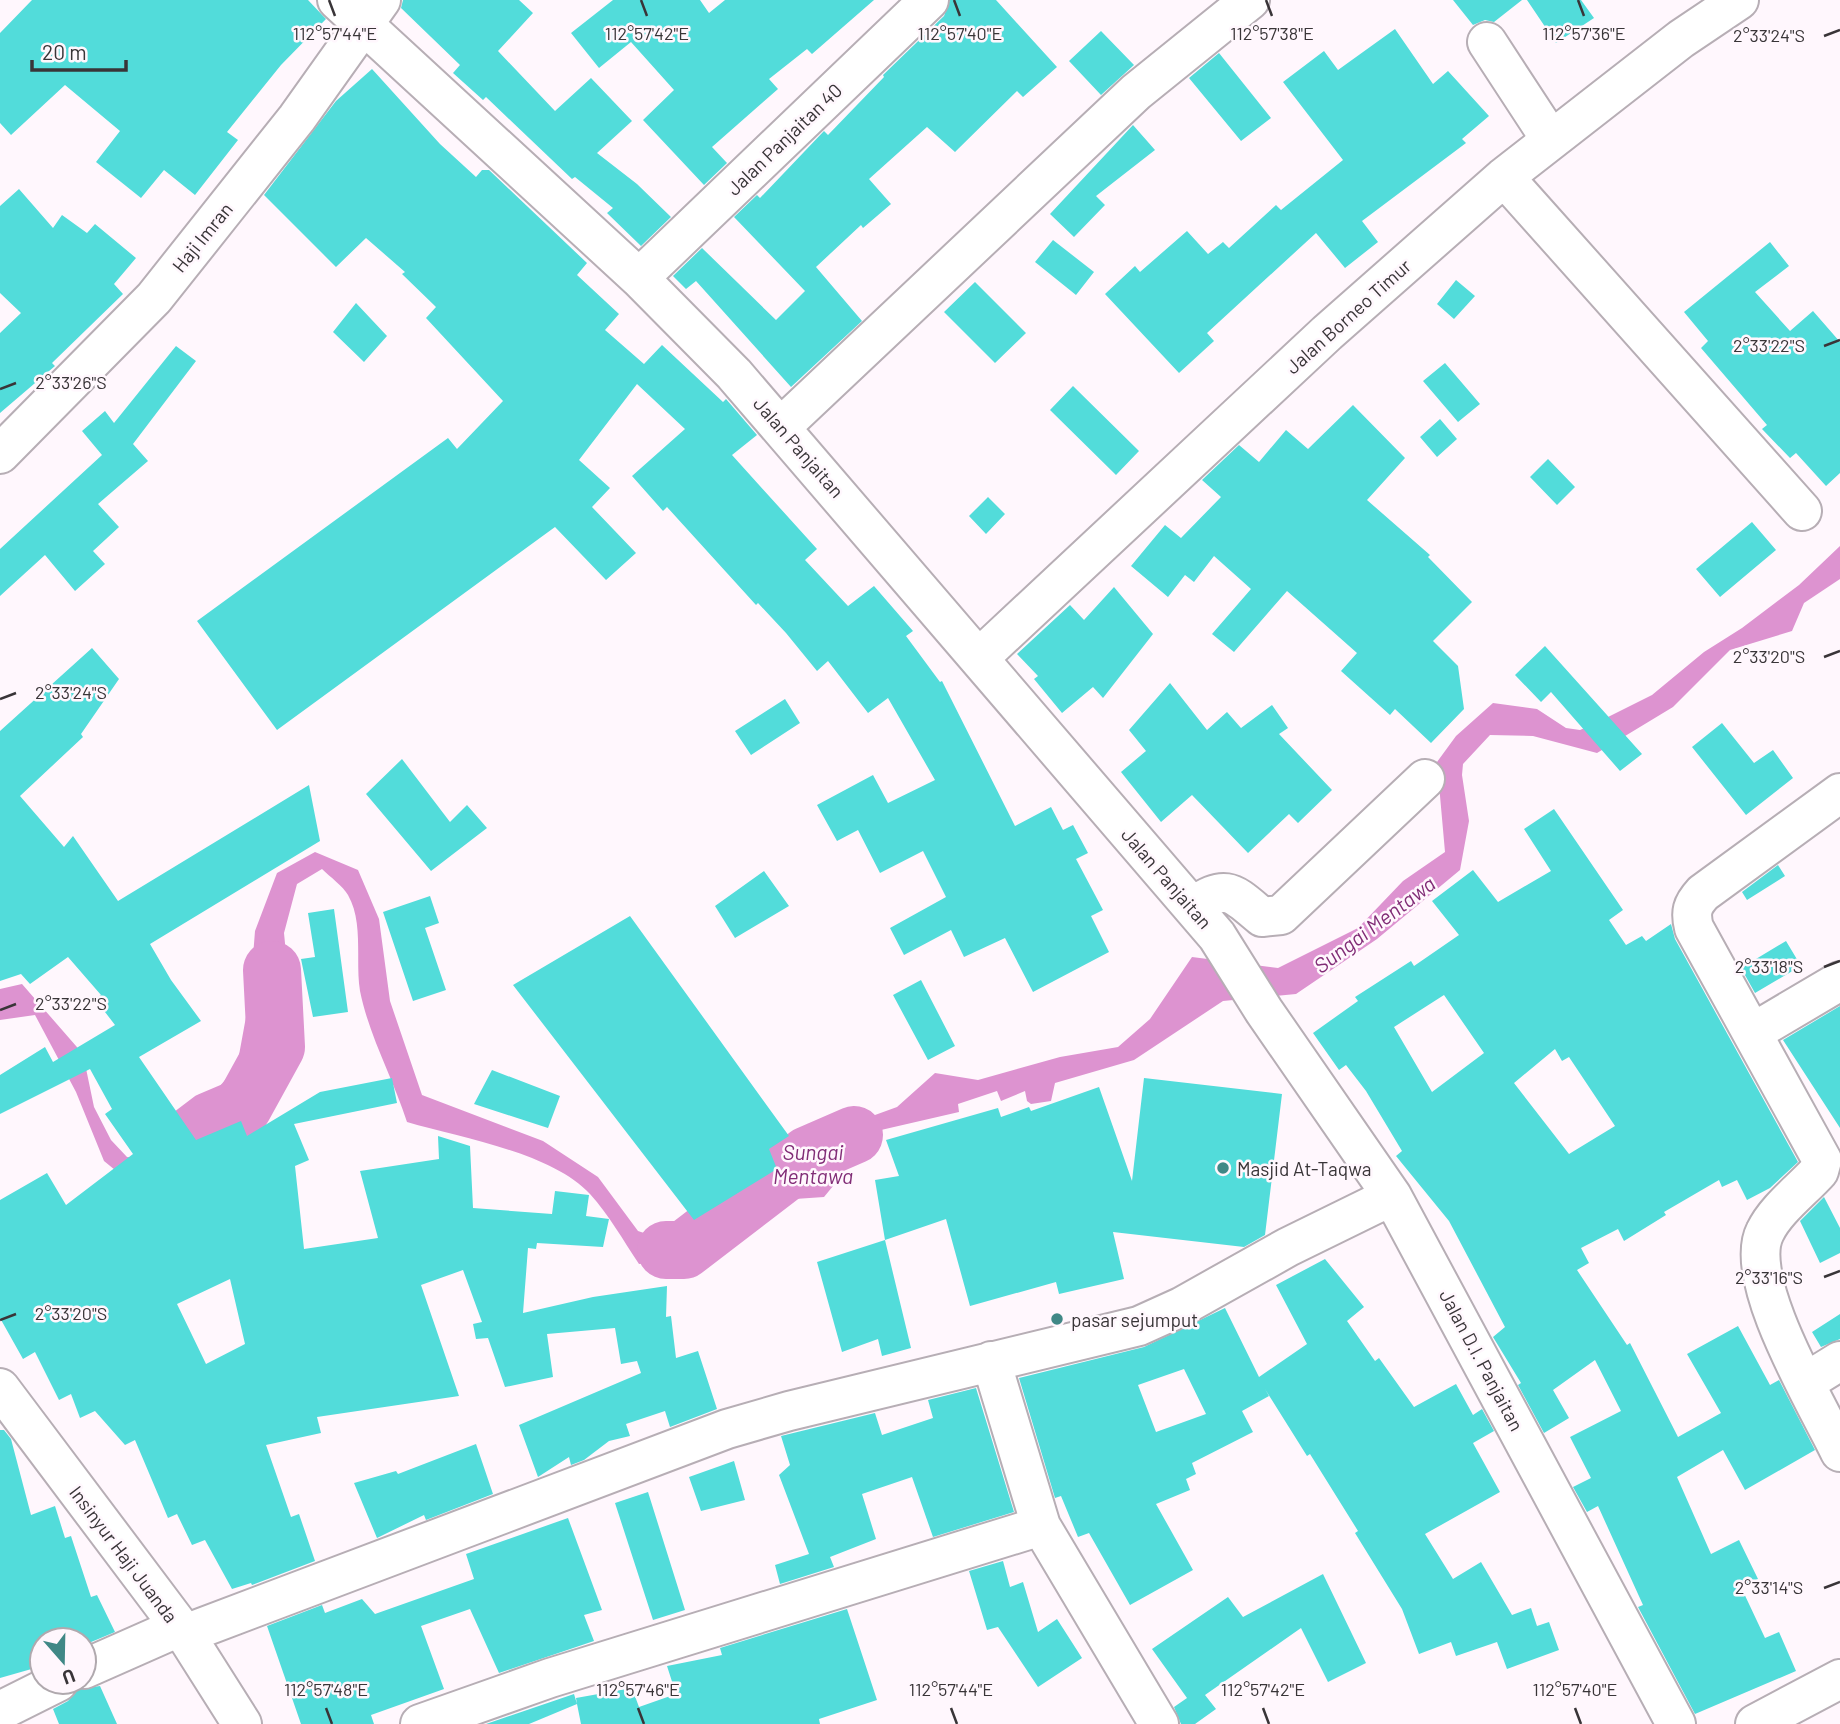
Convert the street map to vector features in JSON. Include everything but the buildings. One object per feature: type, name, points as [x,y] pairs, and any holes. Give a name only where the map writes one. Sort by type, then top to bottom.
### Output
[{"type":"street","name":"Jalan Panjaitan 40","points":[[639,278],[929,0]]},
{"type":"street","points":[[782,426],[1136,92],[1250,0]]},
{"type":"street","name":"Jalan Borneo Timur","points":[[979,658],[1327,333],[1504,177],[1681,39],[1740,0]]},
{"type":"street","name":"Jalan Panjaitan","points":[[360,8],[639,278],[782,426],[1217,936],[1264,1011]]},
{"type":"street","name":"Haji Imran","points":[[0,454],[154,298],[297,118],[360,8]]},
{"type":"street","points":[[1487,42],[1551,140]]},
{"type":"street","points":[[1504,177],[1802,510]]},
{"type":"street","points":[[1192,907],[1221,891],[1232,892],[1269,919],[1281,915],[1426,779]]},
{"type":"street","points":[[1840,793],[1703,893],[1693,904],[1691,916],[1695,928],[1822,1160],[1819,1171],[1774,1219],[1761,1243],[1760,1266],[1764,1288],[1778,1326],[1840,1452]]},
{"type":"street","points":[[1752,1033],[1840,981]]},
{"type":"street","name":"Jalan D.I. Panjaitan","points":[[1264,1011],[1392,1196],[1676,1724]]},
{"type":"street","points":[[98,1663],[727,1429],[991,1361],[1118,1332],[1160,1317],[1288,1247],[1392,1196]]},
{"type":"street","points":[[991,1361],[1041,1526],[1159,1724]]},
{"type":"street","points":[[1806,1382],[1840,1361]]},
{"type":"street","name":"Insinyur Haji Juanda","points":[[0,1388],[13,1428],[182,1630],[242,1724]]},
{"type":"street","points":[[420,1724],[550,1678],[1041,1526]]},
{"type":"street","points":[[1755,1724],[1840,1679]]},
{"type":"street","points":[[0,1711],[30,1696]]},
{"type":"water","points":[[1840,546],[1840,579],[1804,603],[1792,631],[1730,650],[1673,707],[1597,753],[1533,736],[1490,735],[1463,764],[1462,775],[1469,821],[1460,870],[1377,939],[1296,994],[1223,1001],[1134,1060],[1055,1083],[1051,1101],[1031,1104],[1027,1101],[1025,1091],[1001,1101],[997,1091],[958,1104],[959,1112],[881,1130],[849,1151],[838,1180],[824,1197],[795,1199],[775,1150],[795,1138],[793,1132],[820,1125],[842,1127],[897,1107],[935,1073],[978,1080],[1060,1057],[1118,1047],[1150,1019],[1192,957],[1278,968],[1358,928],[1403,881],[1445,852],[1437,762],[1456,736],[1493,703],[1537,709],[1566,728],[1580,730],[1594,724],[1652,695],[1704,652],[1742,628],[1799,585]]},
{"type":"water","name":"Sungai Mentawa","points":[[315,852],[358,870],[379,919],[390,1001],[422,1095],[543,1141],[598,1177],[638,1231],[671,1242],[700,1231],[729,1203],[737,1233],[699,1258],[639,1264],[590,1194],[553,1167],[504,1148],[407,1122],[364,1008],[359,979],[358,930],[353,906],[346,892],[322,869],[297,884],[284,933],[287,964],[277,1045],[243,1107],[180,1161],[126,1179],[104,1161],[76,1092],[35,1015],[0,1020],[0,989],[22,984],[83,1054],[94,1107],[111,1140],[127,1157],[138,1158],[185,1127],[237,1066],[250,995],[255,931],[277,873]]},
{"type":"waterway","name":"Sungai Mentawa","points":[[181,1143],[210,1121],[243,1107],[276,1047],[272,970]]},
{"type":"waterway","name":"Sungai Mentawa","points":[[666,1250],[684,1250],[808,1155],[854,1135]]},
{"type":"place","name":"Masjid At-Taqwa","points":[[1223,1168]]},
{"type":"place","name":"pasar sejumput","points":[[1057,1319]]}]
